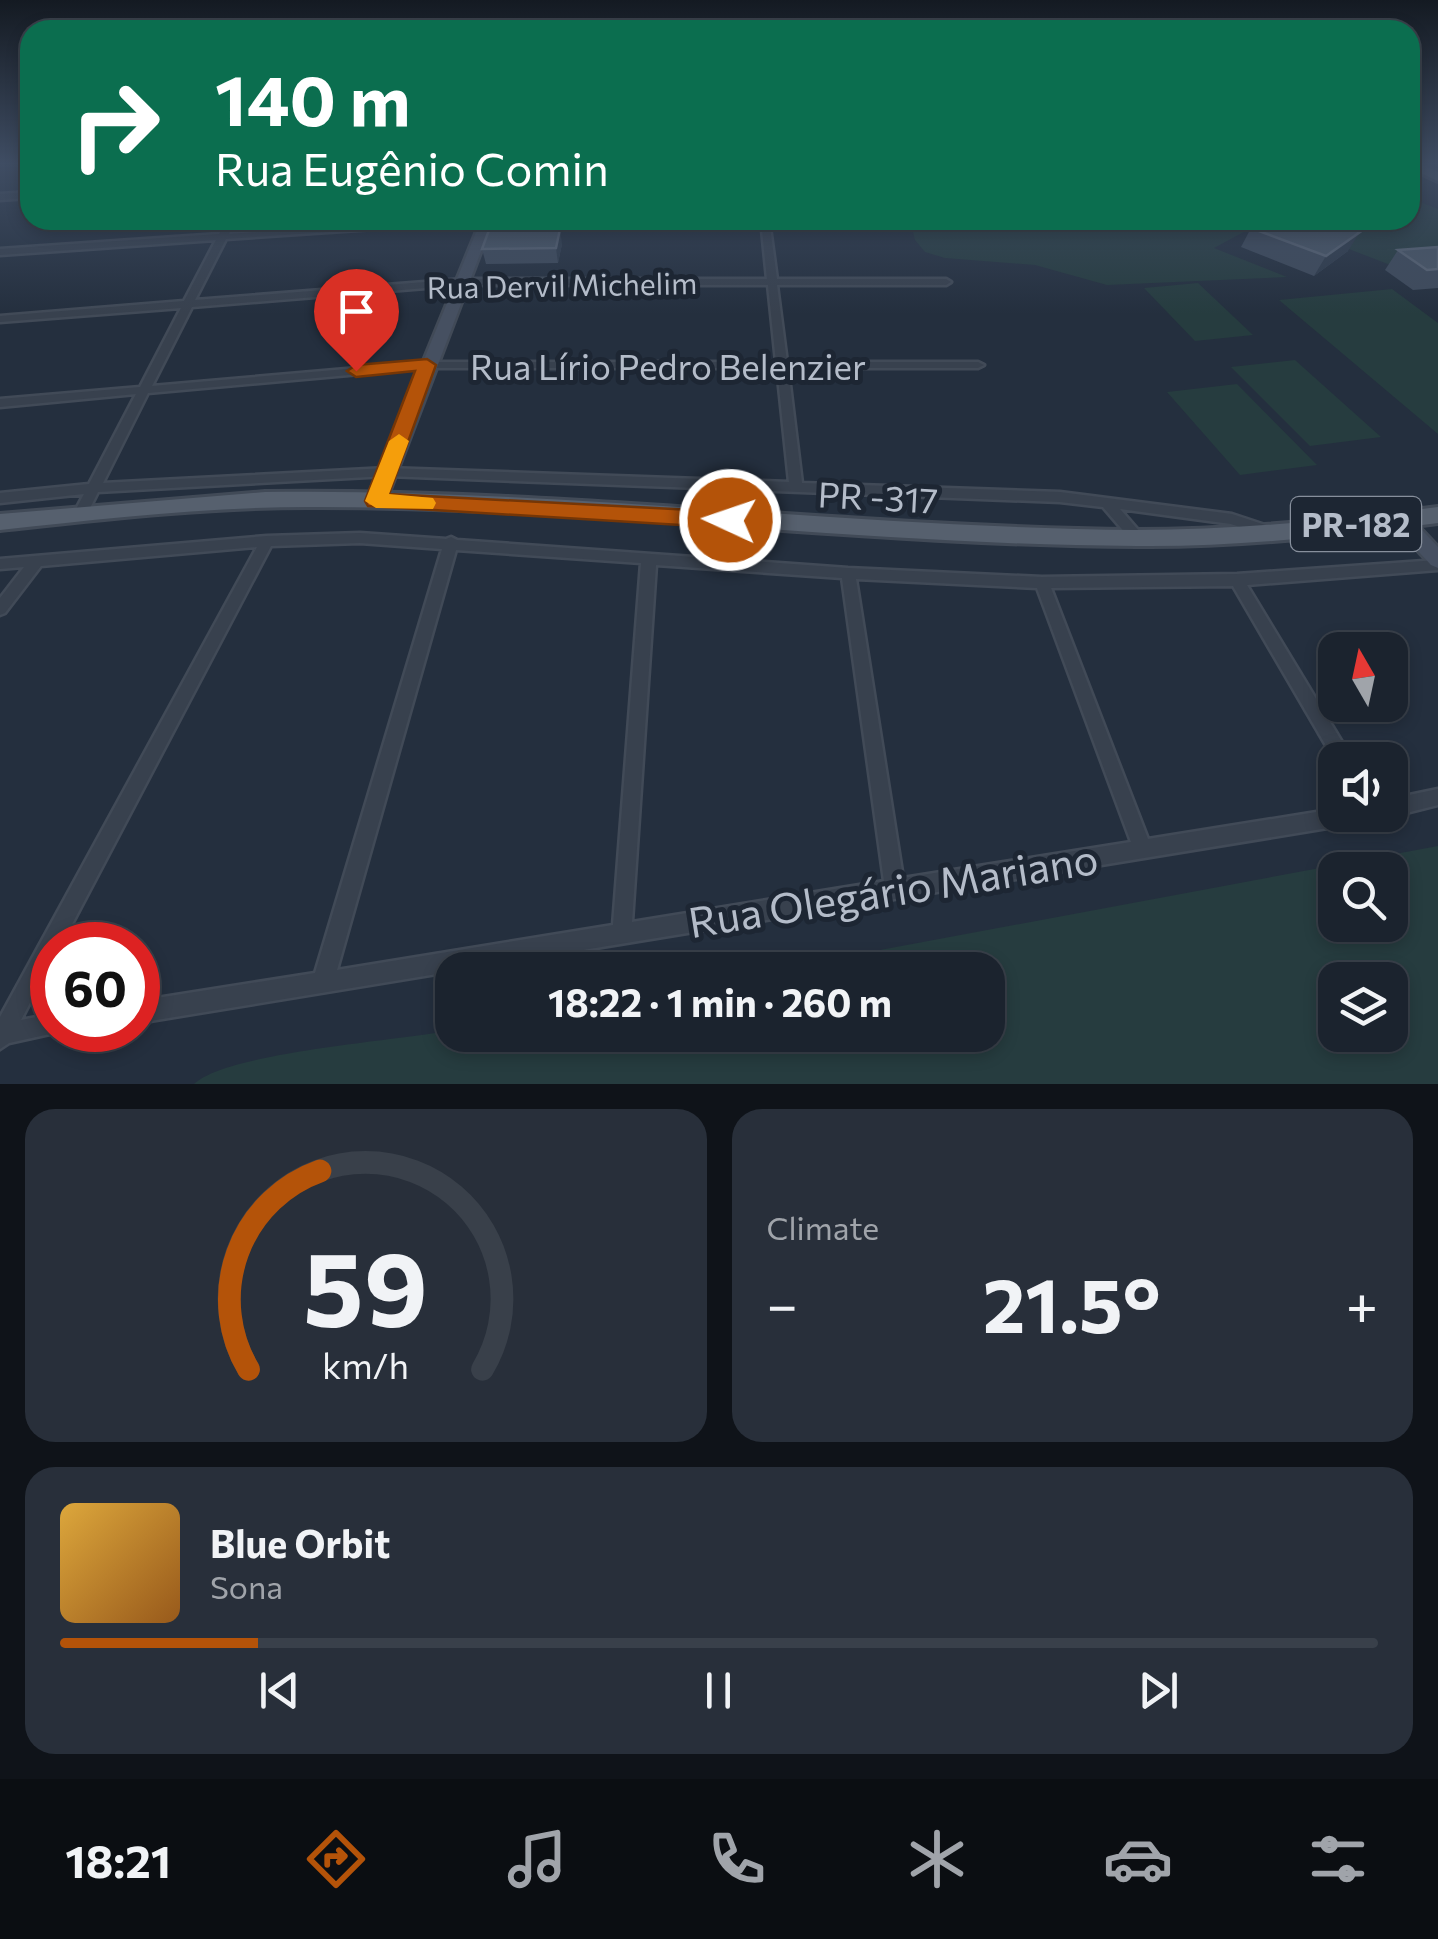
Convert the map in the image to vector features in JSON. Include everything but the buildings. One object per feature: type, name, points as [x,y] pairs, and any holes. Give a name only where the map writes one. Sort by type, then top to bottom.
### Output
[{"type":"main road","name":"PR -317","points":[[0,522],[280,501],[376,501],[844,528],[1138,538],[1273,533]]},
{"type":"main road","name":"PR-182","points":[[1273,533],[1438,515]]},
{"type":"street","points":[[81,514],[226,230]]},
{"type":"street","points":[[0,252],[322,230]]},
{"type":"street","points":[[376,501],[483,230]]},
{"type":"street","points":[[766,230],[796,487]]},
{"type":"street","name":"Rua Dervil Michelim","points":[[0,319],[463,282],[946,282]]},
{"type":"street","name":"Rua Lírio Pedro Belenzier","points":[[0,403],[427,365],[978,365]]},
{"type":"street","points":[[0,498],[94,488],[387,472],[1060,497],[1232,519],[1273,533]]},
{"type":"street","points":[[1108,504],[1138,538]]},
{"type":"street","points":[[1401,520],[1438,562]]},
{"type":"street","points":[[0,564],[360,538],[848,574],[1042,583],[1237,580],[1438,562]]},
{"type":"street","points":[[1,1035],[267,542]]},
{"type":"street","points":[[323,982],[451,542]]},
{"type":"street","points":[[622,932],[649,557]]},
{"type":"street","points":[[0,609],[38,560]]},
{"type":"street","points":[[848,574],[895,890]]},
{"type":"street","points":[[1237,580],[1333,742]]},
{"type":"street","points":[[1042,583],[1143,850]]},
{"type":"street","points":[[1408,804],[1438,797]]},
{"type":"street","name":"Rua Olegário Mariano","points":[[160,1008],[1318,821]]},
{"type":"street","points":[[1,1035],[30,1030]]},
{"type":"green space","points":[[1420,214],[1438,214],[1438,263],[1393,266],[1299,230],[1420,230]]},
{"type":"green space","points":[[912,230],[1247,230],[1214,248],[1287,277],[1107,285],[1035,265],[945,258],[925,252]]},
{"type":"green space","points":[[1198,283],[1253,335],[1195,341],[1144,288]]},
{"type":"green space","points":[[1392,289],[1438,323],[1438,434],[1279,300]]},
{"type":"green space","points":[[1295,360],[1381,437],[1310,446],[1231,367]]},
{"type":"green space","points":[[1237,384],[1317,465],[1240,475],[1167,392]]},
{"type":"green space","points":[[1438,846],[1438,1084],[194,1084],[241,1064],[435,1032],[435,1052],[1005,1052],[1005,952],[870,952],[1318,868],[1318,942],[1408,942],[1406,852]]},
{"type":"slow traffic","points":[[399,441],[376,501],[425,503]]},
{"type":"route","points":[[356,371],[427,365],[376,501],[730,520]]}]
